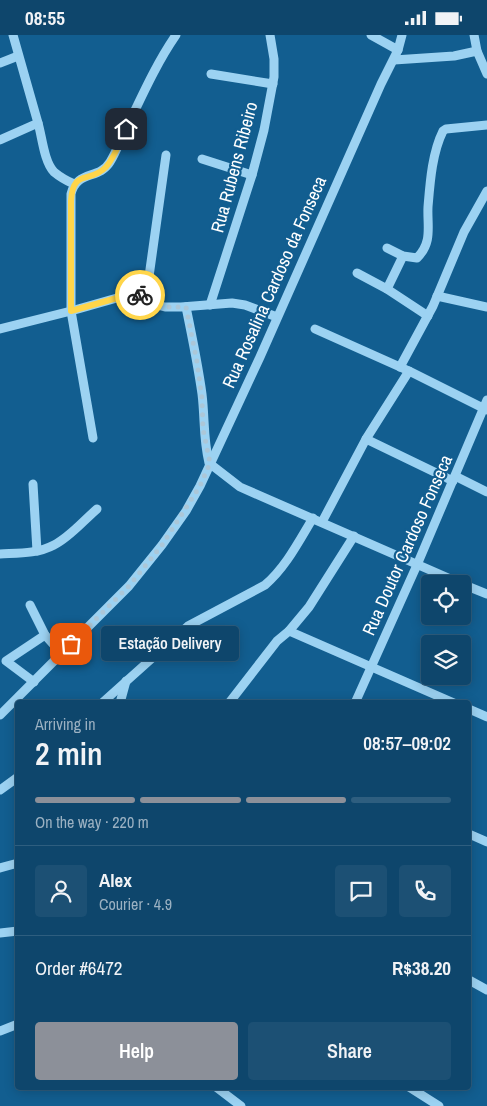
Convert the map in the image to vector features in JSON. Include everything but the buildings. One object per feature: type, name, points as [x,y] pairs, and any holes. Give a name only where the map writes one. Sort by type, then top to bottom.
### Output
[{"type":"street","points":[[13,35],[48,164],[52,171],[74,184]]},
{"type":"street","points":[[93,438],[71,311],[71,201],[74,184],[84,177],[100,172],[110,162],[146,88],[176,35]]},
{"type":"street","name":"Rua Rubens Ribeiro","points":[[210,305],[252,175],[264,130],[273,84],[274,59],[270,35]]},
{"type":"street","points":[[371,35],[398,50]]},
{"type":"street","name":"Rua Rosalina Cardoso da Fonseca","points":[[15,700],[129,586],[162,545],[200,486],[381,84],[394,60],[402,35]]},
{"type":"street","points":[[474,35],[477,51],[487,74]]},
{"type":"street","points":[[394,60],[454,56],[477,51]]},
{"type":"street","points":[[0,63],[18,56]]},
{"type":"street","points":[[211,75],[273,84]]},
{"type":"street","points":[[0,140],[38,123]]},
{"type":"street","points":[[387,248],[403,256],[417,258],[428,239],[430,229],[428,210],[431,178],[443,131],[446,129],[487,125]]},
{"type":"street","points":[[146,298],[166,155]]},
{"type":"street","points":[[202,159],[252,175]]},
{"type":"street","points":[[322,522],[404,369],[464,232],[487,191]]},
{"type":"street","points":[[387,289],[403,256]]},
{"type":"street","points":[[357,273],[387,289],[428,316]]},
{"type":"street","points":[[0,329],[131,294],[142,295],[157,305],[165,307],[232,303],[245,305],[277,317]]},
{"type":"street","points":[[437,296],[487,307]]},
{"type":"street","points":[[186,307],[197,362],[202,398],[203,429],[210,463],[240,487],[441,575]]},
{"type":"street","points":[[315,329],[486,406]]},
{"type":"street","name":"Rua Doutor Cardoso Fonseca","points":[[356,700],[486,406]]},
{"type":"street","points":[[366,439],[487,492]]},
{"type":"street","points":[[34,484],[37,551]]},
{"type":"street","points":[[0,554],[37,551],[54,545],[97,509]]},
{"type":"street","points":[[105,700],[188,626],[265,585],[274,577],[294,550],[313,518]]},
{"type":"street","points":[[231,700],[277,641],[289,631],[309,607],[354,536]]},
{"type":"street","points":[[471,588],[487,594]]},
{"type":"street","points":[[30,605],[45,635],[62,654]]},
{"type":"street","points":[[289,631],[447,700]]},
{"type":"street","points":[[34,682],[3,661],[45,635]]},
{"type":"street","points":[[121,700],[126,681]]},
{"type":"street","name":"Rua Rosalina Cardoso da Fonseca","points":[[0,715],[15,700]]},
{"type":"street","points":[[471,710],[487,717]]},
{"type":"street","points":[[0,790],[15,779]]},
{"type":"street","points":[[471,835],[487,842]]},
{"type":"street","points":[[0,868],[15,864]]},
{"type":"street","points":[[0,933],[15,931]]},
{"type":"street","points":[[471,981],[487,990]]},
{"type":"street","points":[[0,1031],[15,1025]]},
{"type":"street","points":[[220,1090],[240,1106]]},
{"type":"street","points":[[414,1090],[439,1106]]},
{"type":"way so far","points":[[71,644],[129,586],[162,545],[186,511],[210,463],[203,429],[202,398],[197,362],[186,307],[157,305],[140,295]]},
{"type":"place","name":"Estação Delivery","points":[[71,644]]},
{"type":"route","points":[[126,129],[106,167],[100,172],[79,179],[74,184],[71,194],[71,311],[131,294],[140,295]]}]
